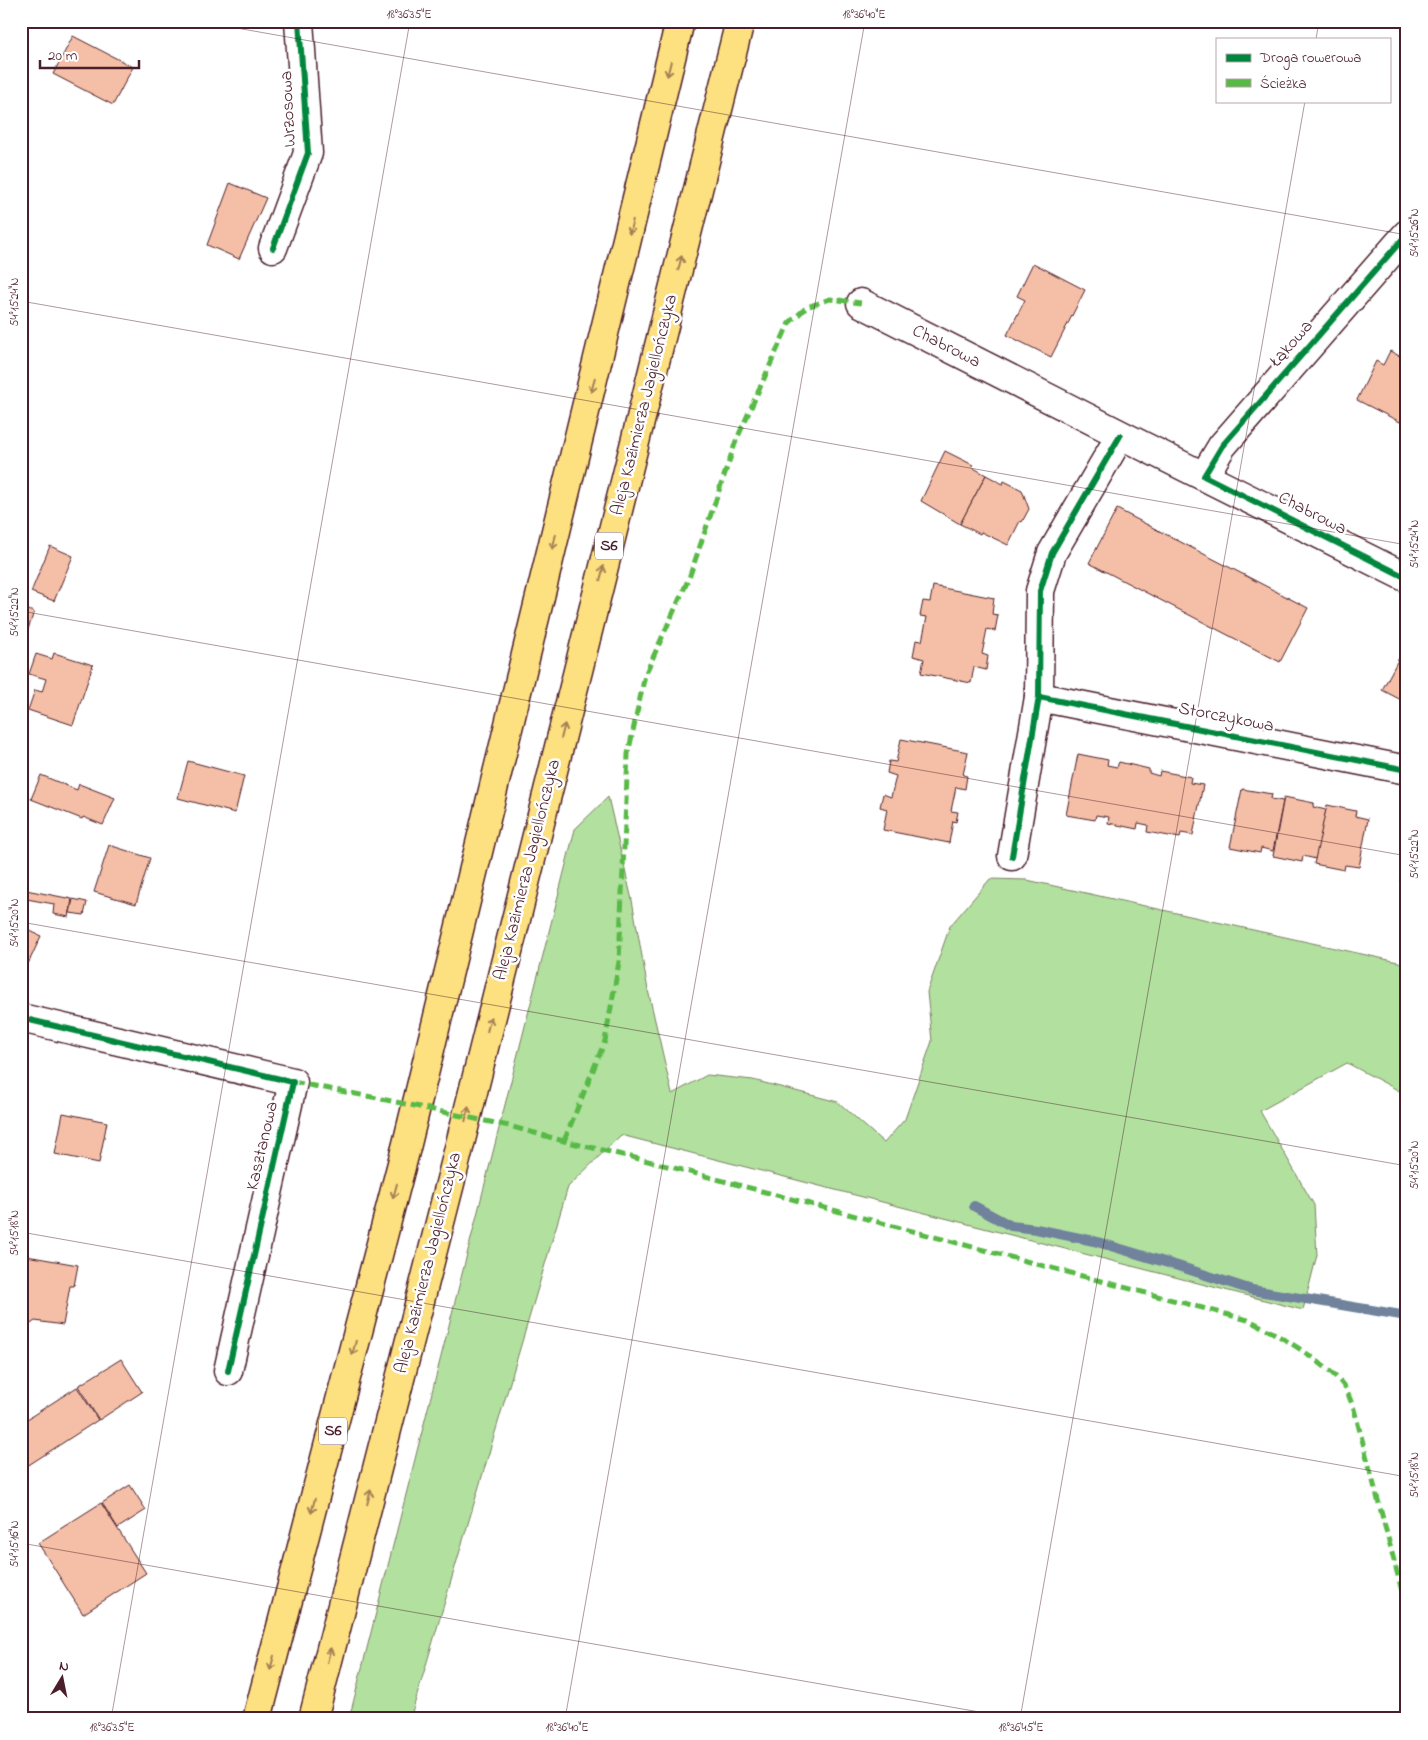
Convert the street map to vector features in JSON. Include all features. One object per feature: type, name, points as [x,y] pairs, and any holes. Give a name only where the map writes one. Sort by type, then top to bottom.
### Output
[{"type":"highway","name":"S6","points":[[257,1719],[428,1061],[680,21]]},
{"type":"highway","name":"Aleja Kazimierza Jagiellończyka","points":[[313,1719],[457,1156],[740,21]]},
{"type":"street","name":"Wrzosowa","points":[[273,248],[308,153],[299,21]]},
{"type":"street","name":"Łąkowa","points":[[1204,476],[1222,446],[1407,234]]},
{"type":"street","name":"Chabrowa","points":[[861,303],[1120,436],[1407,578]]},
{"type":"street","points":[[1012,856],[1039,697],[1040,591],[1052,553],[1120,436]]},
{"type":"street","name":"Storczykowa","points":[[1039,697],[1407,770]]},
{"type":"street","name":"Kasztanowa","points":[[21,1018],[293,1082],[228,1371]]},
{"type":"green space","points":[[608,797],[632,900],[648,990],[672,1094],[707,1075],[753,1080],[838,1102],[884,1143],[905,1119],[932,1041],[927,992],[950,926],[990,879],[1027,880],[1407,964],[1407,1095],[1347,1063],[1260,1111],[1314,1205],[1317,1255],[1303,1310],[621,1135],[568,1187],[410,1719],[349,1719],[575,829]]},
{"type":"building","points":[[73,36],[133,67],[113,105],[53,74]]},
{"type":"building","points":[[230,183],[266,198],[239,259],[207,245]]},
{"type":"building","points":[[1033,263],[1085,290],[1051,357],[1007,335],[1025,300],[1017,296]]},
{"type":"building","points":[[1390,351],[1407,360],[1407,410],[1400,422],[1357,400],[1376,361],[1383,365]]},
{"type":"building","points":[[945,451],[973,465],[972,467],[986,475],[960,524],[921,501]]},
{"type":"building","points":[[986,475],[1003,484],[1004,481],[1022,490],[1029,509],[1022,522],[1020,521],[1008,545],[960,524]]},
{"type":"building","points":[[1117,509],[1308,608],[1280,662],[1089,563]]},
{"type":"building","points":[[50,546],[73,556],[54,601],[31,592]]},
{"type":"building","points":[[933,586],[994,598],[992,614],[998,615],[995,631],[987,629],[982,654],[988,656],[986,670],[974,667],[971,683],[921,673],[924,659],[913,656],[916,640],[922,641],[927,617],[920,616],[923,601],[930,602]]},
{"type":"building","points":[[21,608],[34,612],[24,641],[21,640]]},
{"type":"building","points":[[1407,643],[1407,703],[1382,690]]},
{"type":"building","points":[[54,653],[93,665],[73,725],[28,710],[35,690],[42,692],[46,679],[29,674],[36,654],[52,659]]},
{"type":"building","points":[[901,739],[968,752],[963,775],[967,776],[965,789],[956,787],[951,811],[958,812],[956,822],[953,821],[949,843],[883,830],[887,809],[880,807],[883,794],[891,797],[896,776],[887,773],[889,761],[896,762]]},
{"type":"building","points":[[1078,754],[1108,760],[1107,765],[1117,767],[1119,762],[1149,769],[1149,773],[1159,776],[1160,771],[1191,777],[1190,783],[1203,785],[1193,835],[1181,833],[1180,838],[1147,832],[1148,825],[1138,823],[1137,829],[1108,823],[1109,817],[1096,815],[1095,820],[1066,815]]},
{"type":"building","points":[[188,761],[244,776],[235,813],[178,798]]},
{"type":"building","points":[[41,775],[77,790],[79,784],[115,798],[103,825],[31,799]]},
{"type":"building","points":[[1242,789],[1272,794],[1271,799],[1283,801],[1273,851],[1261,848],[1260,853],[1230,847]]},
{"type":"building","points":[[1284,797],[1314,803],[1313,807],[1326,810],[1316,859],[1303,856],[1302,862],[1273,856]]},
{"type":"building","points":[[1327,805],[1356,811],[1355,816],[1368,819],[1359,867],[1345,865],[1344,870],[1314,864]]},
{"type":"building","points":[[109,845],[150,858],[136,904],[94,892]]},
{"type":"building","points":[[1407,846],[1407,883],[1400,881]]},
{"type":"building","points":[[21,889],[72,899],[69,917],[53,914],[54,904],[21,898]]},
{"type":"building","points":[[73,899],[87,902],[84,915],[70,913]]},
{"type":"building","points":[[21,927],[41,936],[28,964],[21,960]]},
{"type":"building","points":[[63,1113],[107,1122],[99,1163],[55,1154]]},
{"type":"building","points":[[21,1255],[78,1265],[74,1286],[70,1286],[63,1325],[35,1321],[22,1330]]},
{"type":"building","points":[[121,1359],[142,1392],[99,1420],[78,1386]]},
{"type":"building","points":[[77,1387],[98,1420],[21,1470],[21,1423]]},
{"type":"building","points":[[130,1485],[146,1510],[118,1528],[102,1503]]},
{"type":"building","points":[[101,1503],[146,1573],[83,1614],[38,1543]]},
{"type":"waterway","points":[[974,1206],[1011,1226],[1094,1241],[1252,1290],[1407,1316]]},
{"type":"marked path","points":[[564,1141],[605,1041],[619,962],[628,754],[645,675],[689,578],[736,441],[789,323],[807,307],[830,299],[861,303]]},
{"type":"marked path","points":[[293,1082],[509,1126],[1248,1320],[1286,1340],[1315,1359],[1338,1379],[1345,1388],[1354,1409],[1407,1610]]},
{"type":"cycle path","points":[[273,248],[308,153],[299,21]]},
{"type":"cycle path","points":[[1407,234],[1222,446],[1204,476],[1407,578]]},
{"type":"cycle path","points":[[1012,856],[1039,697],[1040,591],[1052,553],[1120,436]]},
{"type":"cycle path","points":[[1039,697],[1407,770]]},
{"type":"cycle path","points":[[21,1018],[293,1082],[228,1371]]}]
